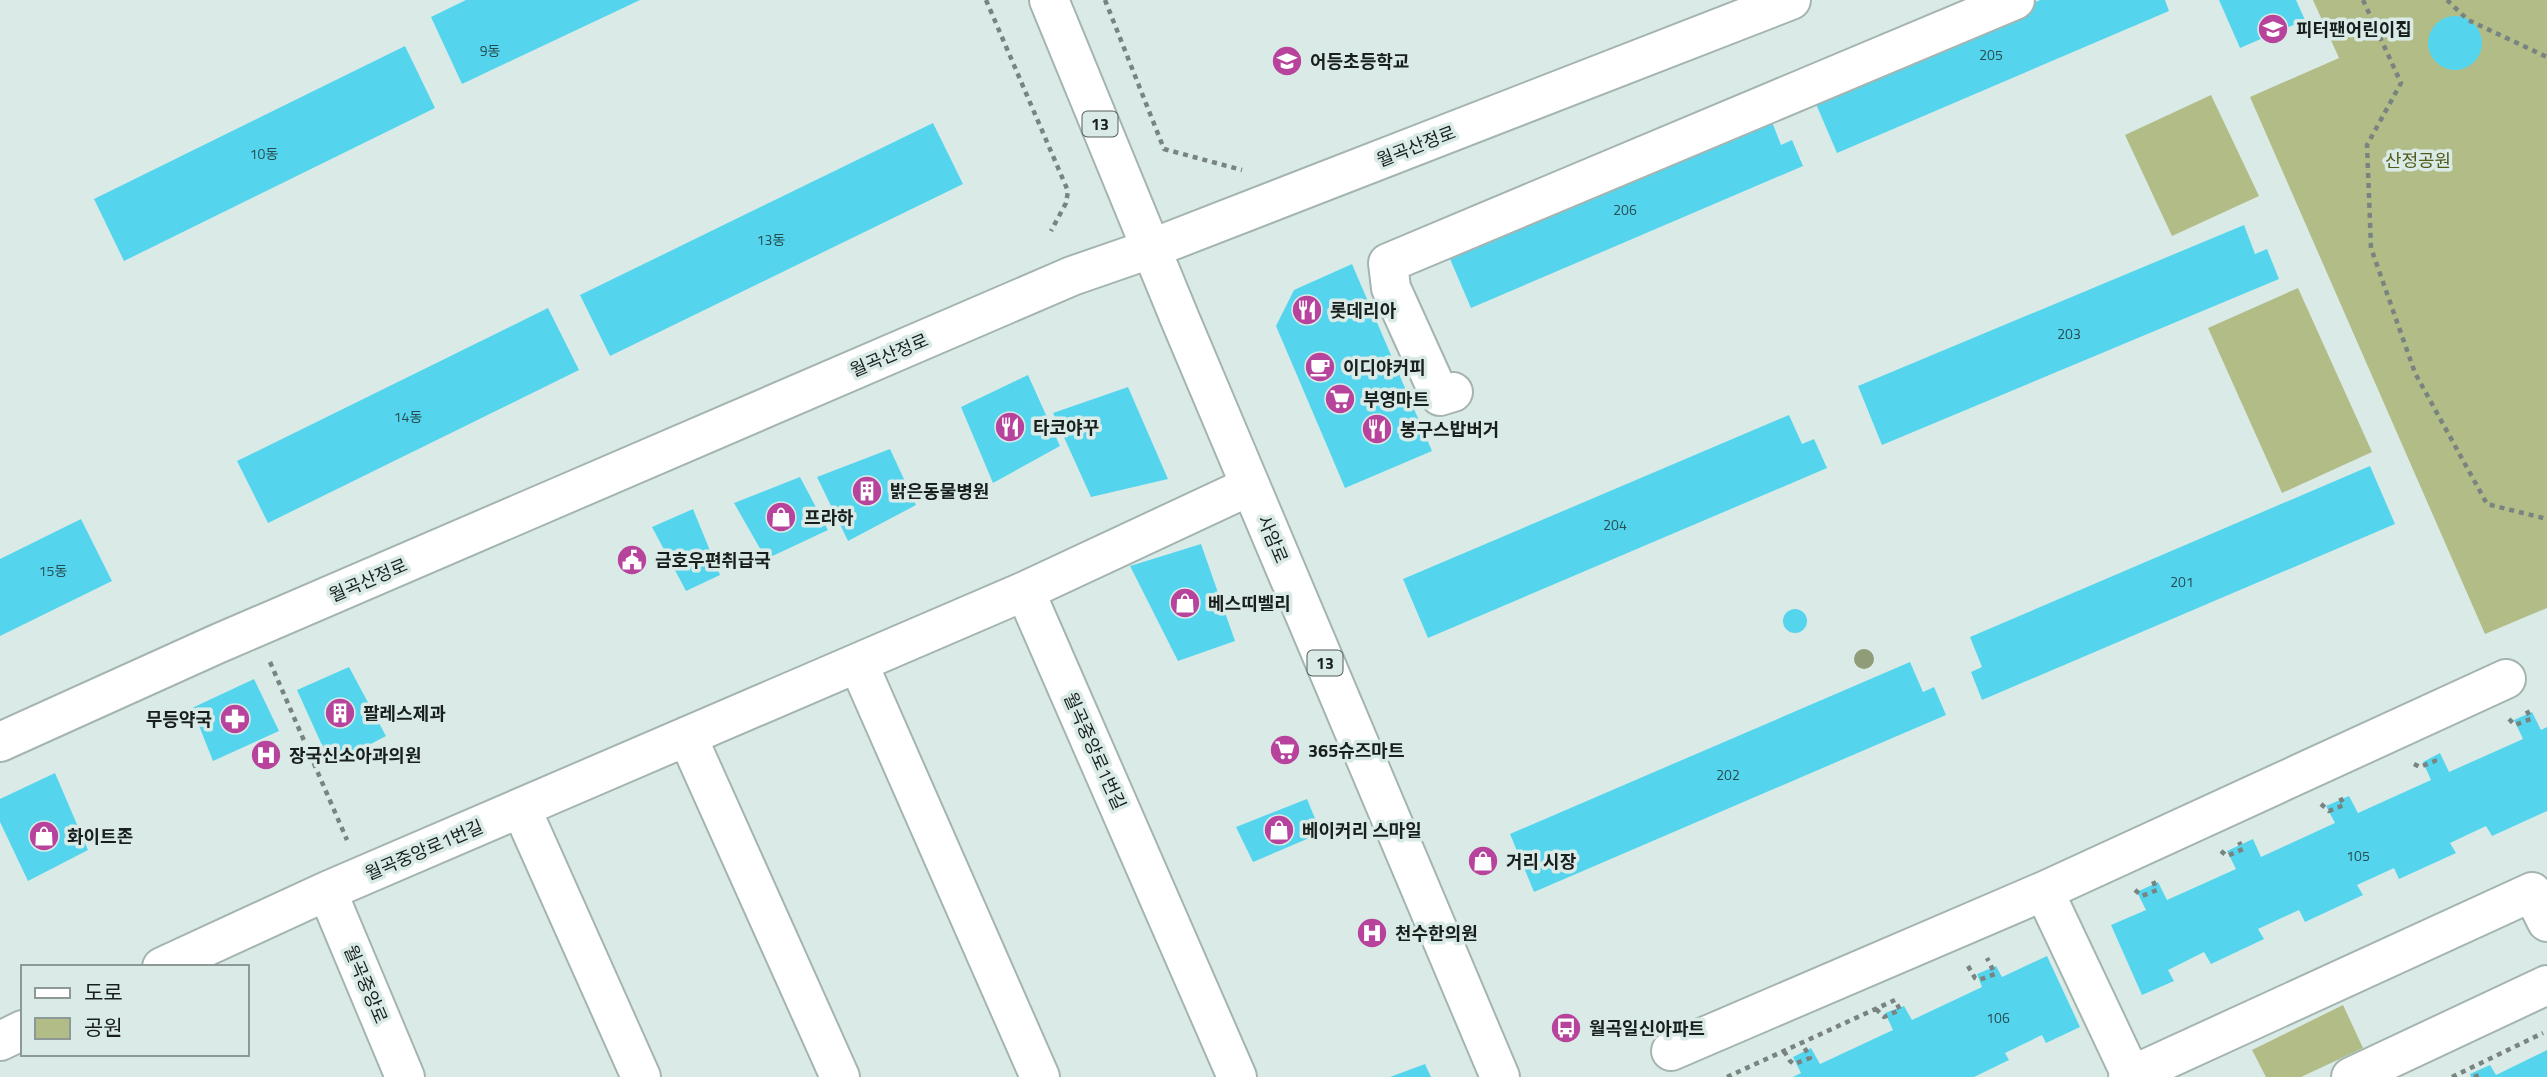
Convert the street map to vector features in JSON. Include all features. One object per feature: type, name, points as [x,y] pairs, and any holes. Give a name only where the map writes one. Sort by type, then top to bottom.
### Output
[{"type":"street","name":"사암로","points":[[1049,0],[1150,249],[1500,1077]]},
{"type":"street","name":"월곡산정로","points":[[0,742],[256,628],[1072,276],[1150,249],[1791,0]]},
{"type":"street","points":[[1453,392],[1440,396],[1391,288],[1388,263],[2015,0]]},
{"type":"street","points":[[1025,591],[1250,486]]},
{"type":"street","name":"월곡중앙로1번길","points":[[166,965],[327,891],[1025,591],[1237,1077]]},
{"type":"street","points":[[858,663],[1040,1077]]},
{"type":"street","points":[[1671,1051],[2044,891],[2518,702]]},
{"type":"street","points":[[687,736],[840,1077]]},
{"type":"street","points":[[521,808],[641,1077]]},
{"type":"street","name":"월곡중앙로","points":[[327,891],[405,1077]]},
{"type":"street","points":[[2044,891],[2130,1076],[2532,892],[2547,922]]},
{"type":"street","points":[[2351,1077],[2547,985]]},
{"type":"street","points":[[0,1041],[21,1031]]},
{"type":"path","points":[[986,0],[1068,191],[1066,203],[1051,231]]},
{"type":"path","points":[[1105,0],[1164,149],[1214,164]]},
{"type":"path","points":[[2363,0],[2401,83],[2367,145],[2371,248],[2415,373],[2487,504],[2547,519]]},
{"type":"path","points":[[2447,0],[2468,20],[2547,58]]},
{"type":"path","points":[[256,628],[362,877]]},
{"type":"path","points":[[1968,966],[1979,980],[1995,974],[1987,958]]},
{"type":"path","points":[[1876,1009],[1884,1017],[1890,1016],[1900,1010],[1895,1000]]},
{"type":"path","points":[[2453,1077],[2546,1034]]},
{"type":"path","points":[[1784,1051],[1794,1064],[1810,1058],[1802,1043]]},
{"type":"green space","name":"산정공원","points":[[2313,0],[2547,0],[2547,608],[2485,634],[2250,97],[2339,58]]},
{"type":"green space","points":[[2211,95],[2259,196],[2172,236],[2125,135]]},
{"type":"green space","points":[[2298,288],[2372,452],[2282,493],[2208,328]]},
{"type":"green space","points":[[2343,1005],[2363,1048],[2301,1077],[2266,1077],[2252,1050]]},
{"type":"building","points":[[466,0],[640,0],[462,84],[431,17]]},
{"type":"building","points":[[2040,0],[2165,0],[2169,11],[1837,153],[1813,97]]},
{"type":"building","points":[[2219,0],[2296,0],[2305,20],[2240,48]]},
{"type":"building","points":[[2455,16],[2474,24],[2482,43],[2474,62],[2455,70],[2436,62],[2428,43],[2436,24]]},
{"type":"building","points":[[405,46],[435,108],[124,261],[94,199]]},
{"type":"building","points":[[1769,114],[1781,145],[1792,140],[1803,166],[1471,308],[1447,252]]},
{"type":"building","points":[[933,123],[963,184],[610,356],[580,295]]},
{"type":"building","points":[[2244,225],[2255,254],[2267,249],[2279,279],[1882,445],[1858,386]]},
{"type":"building","points":[[1352,264],[1432,451],[1345,488],[1276,326],[1294,290]]},
{"type":"building","points":[[548,308],[579,370],[268,523],[237,461]]},
{"type":"building","name":"타코야꾸","points":[[1028,375],[1060,446],[993,483],[961,407]]},
{"type":"building","points":[[1128,387],[1168,479],[1091,497],[1053,413]]},
{"type":"building","points":[[1789,415],[1802,444],[1814,439],[1827,468],[1428,638],[1403,579]]},
{"type":"building","name":"밝은동물병원","points":[[890,449],[916,505],[848,541],[817,477]]},
{"type":"building","points":[[2370,466],[2395,524],[1982,700],[1971,672],[1982,667],[1970,637]]},
{"type":"building","name":"프라하","points":[[800,477],[828,530],[766,559],[734,503]]},
{"type":"building","points":[[693,509],[720,575],[686,591],[652,527]]},
{"type":"building","points":[[81,519],[112,581],[0,636],[0,559]]},
{"type":"building","name":"베스띠벨리","points":[[1201,544],[1235,641],[1178,661],[1130,566]]},
{"type":"building","points":[[1795,609],[1804,612],[1807,621],[1804,630],[1795,633],[1786,630],[1783,621],[1786,612]]},
{"type":"building","points":[[1910,662],[1923,692],[1934,687],[1946,715],[1534,892],[1510,834]]},
{"type":"building","name":"팔레스제과","points":[[349,667],[386,736],[331,765],[297,690]]},
{"type":"building","name":"무등약국","points":[[254,679],[279,731],[213,761],[192,708]]},
{"type":"building","points":[[2532,712],[2541,730],[2547,727],[2547,811],[2492,836],[2486,826],[2450,843],[2456,853],[2399,879],[2394,868],[2357,885],[2363,895],[2305,922],[2299,910],[2258,929],[2264,939],[2211,964],[2204,952],[2168,970],[2174,981],[2142,995],[2111,925],[2146,910],[2137,892],[2158,882],[2167,900],[2236,869],[2227,851],[2253,839],[2261,857],[2335,823],[2326,806],[2349,796],[2358,813],[2431,780],[2423,762],[2440,753],[2449,772],[2523,739],[2514,720]]},
{"type":"building","name":"화이트존","points":[[55,773],[88,850],[28,881],[0,822],[0,799]]},
{"type":"building","name":"베이커리 스마일","points":[[1307,799],[1321,833],[1253,862],[1236,827]]},
{"type":"building","points":[[2047,956],[2080,1027],[2046,1043],[2042,1035],[2005,1053],[2009,1060],[1974,1077],[1793,1077],[1801,1073],[1793,1057],[1811,1048],[1820,1064],[1893,1030],[1885,1013],[1904,1006],[1912,1020],[1982,987],[1977,974],[1996,966],[2002,977]]},
{"type":"building","points":[[2547,1050],[2547,1077],[2471,1077],[2470,1074],[2490,1065],[2496,1075]]},
{"type":"building","points":[[1425,1064],[1431,1077],[1390,1077]]},
{"type":"place","name":"피터팬어린이집","points":[[2273,29]]},
{"type":"place","name":"어등초등학교","points":[[1287,61]]},
{"type":"place","name":"롯데리아","points":[[1307,310]]},
{"type":"place","name":"이디야커피","points":[[1320,367]]},
{"type":"place","name":"부영마트","points":[[1340,399]]},
{"type":"place","name":"타코야꾸","points":[[1010,427]]},
{"type":"place","name":"봉구스밥버거","points":[[1377,429]]},
{"type":"place","name":"밝은동물병원","points":[[867,491]]},
{"type":"place","name":"프라하","points":[[781,517]]},
{"type":"place","name":"금호우편취급국","points":[[632,560]]},
{"type":"place","name":"베스띠벨리","points":[[1185,603]]},
{"type":"place","name":"팔레스제과","points":[[340,713]]},
{"type":"place","name":"무등약국","points":[[235,719]]},
{"type":"place","name":"365슈즈마트","points":[[1285,750]]},
{"type":"place","name":"장국신소아과의원","points":[[266,755]]},
{"type":"place","name":"베이커리 스마일","points":[[1279,830]]},
{"type":"place","name":"화이트존","points":[[44,836]]},
{"type":"place","name":"거리 시장","points":[[1483,861]]},
{"type":"place","name":"천수한의원","points":[[1372,933]]},
{"type":"place","name":"월곡일신아파트","points":[[1566,1028]]}]
